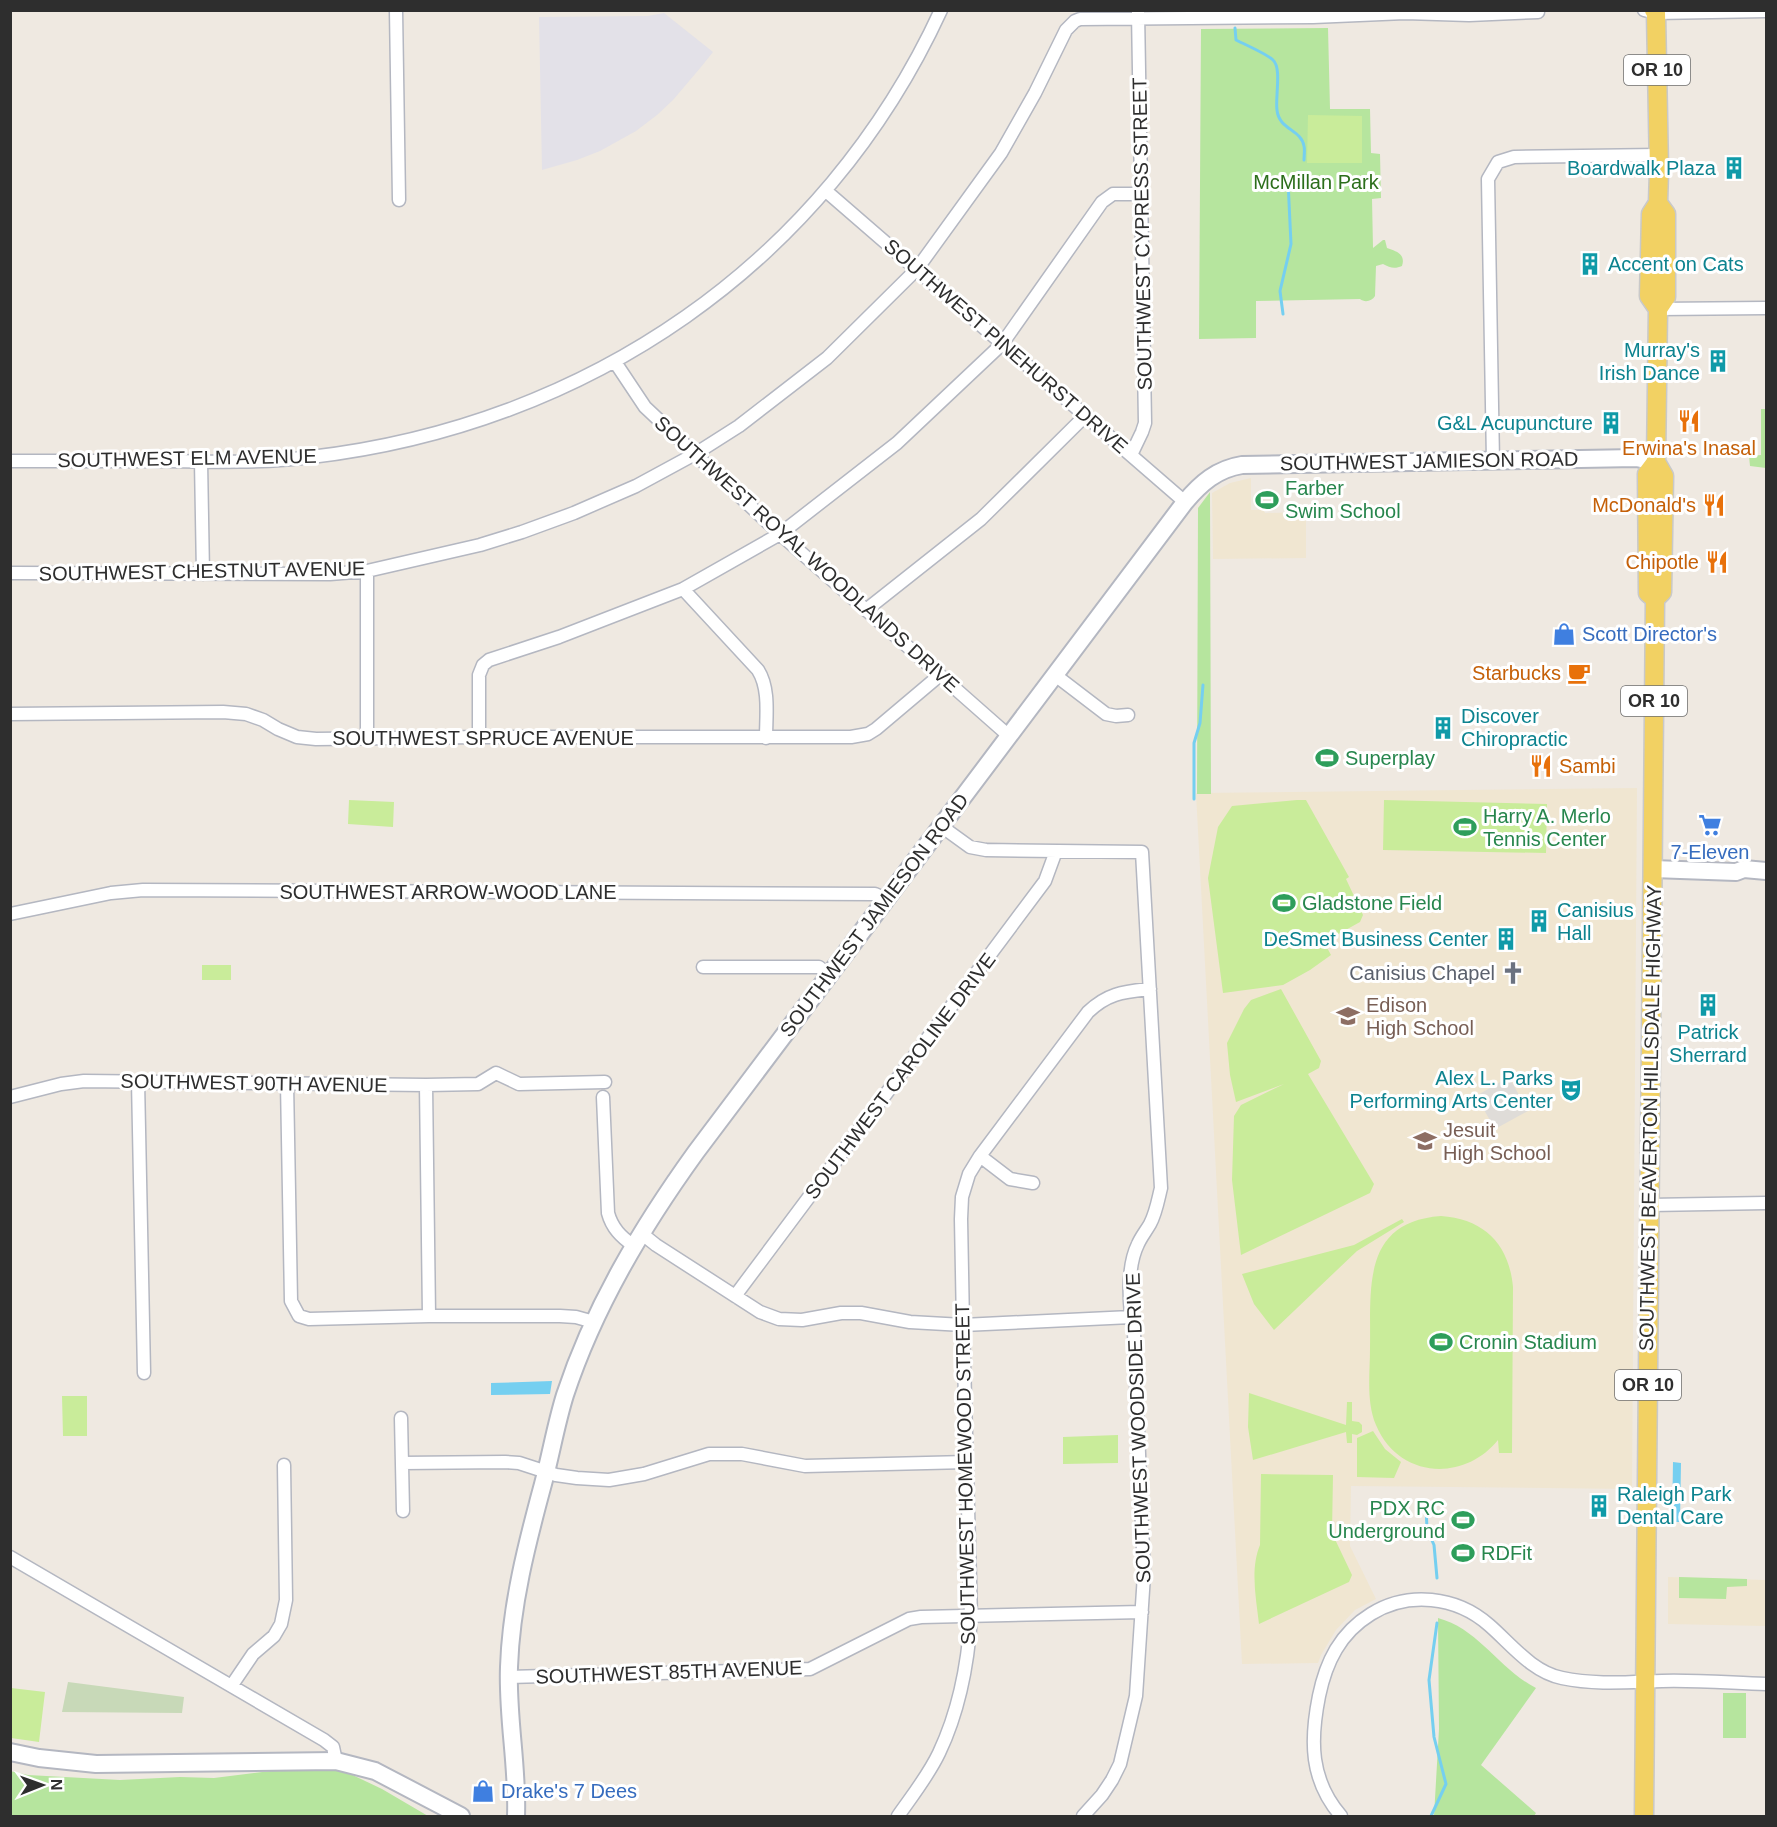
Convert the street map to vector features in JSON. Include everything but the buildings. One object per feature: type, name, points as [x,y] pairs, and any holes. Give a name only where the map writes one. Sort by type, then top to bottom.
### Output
[{"type":"main road","name":"SOUTHWEST BEAVERTON HILLSDALE HIGHWAY","points":[[1644,1816],[1655,599],[1648,592],[1647,474],[1656,462],[1658,309],[1649,296],[1651,214],[1658,203],[1659,155],[1653,11]]},
{"type":"street","points":[[396,10],[399,200]]},
{"type":"street","name":"SOUTHWEST ELM AVENUE","points":[[10,461],[201,461],[309,458],[368,449],[457,428],[570,385],[615,362],[660,334],[728,284],[780,240],[826,191],[884,113],[912,68],[941,10]]},
{"type":"street","points":[[1653,11],[1767,11]]},
{"type":"street","name":"SOUTHWEST CHESTNUT AVENUE","points":[[10,573],[330,574],[367,571],[470,548],[522,532],[574,513],[636,486],[695,454],[739,426],[828,358],[917,269],[1001,153],[1035,93],[1069,25],[1074,21],[1138,15],[1212,18],[1538,12]]},
{"type":"street","name":"SOUTHWEST CYPRESS STREET","points":[[1131,455],[1145,423],[1138,15]]},
{"type":"street","points":[[1493,461],[1488,180],[1498,162],[1514,157],[1659,155]]},
{"type":"street","name":"SOUTHWEST PINEHURST DRIVE","points":[[826,191],[1185,502]]},
{"type":"street","points":[[479,737],[479,675],[483,665],[489,660],[559,637],[683,589],[780,534],[897,443],[1002,344],[1102,202],[1113,194],[1141,194]]},
{"type":"street","points":[[1658,309],[1767,308]]},
{"type":"street","name":"SOUTHWEST ROYAL WOODLANDS DRIVE","points":[[615,362],[645,407],[780,534],[1010,736]]},
{"type":"street","points":[[866,610],[981,519],[1085,416]]},
{"type":"street","name":"SOUTHWEST JAMIESON ROAD","points":[[516,1816],[508,1677],[512,1628],[524,1556],[565,1394],[594,1322],[638,1239],[696,1152],[1198,486],[1225,469],[1242,465],[1636,458],[1656,462]]},
{"type":"street","points":[[201,461],[203,574]]},
{"type":"street","points":[[367,571],[367,737]]},
{"type":"street","points":[[683,589],[763,677],[766,738]]},
{"type":"street","name":"SOUTHWEST SPRUCE AVENUE","points":[[10,714],[223,712],[246,714],[297,737],[316,739],[367,737],[851,737],[868,734],[876,729],[940,675]]},
{"type":"street","points":[[1055,675],[1106,714],[1128,716]]},
{"type":"street","points":[[941,826],[970,847],[986,850],[1056,851]]},
{"type":"street","name":"SOUTHWEST WOODSIDE DRIVE","points":[[1056,851],[1142,852],[1161,1188],[1150,1223],[1136,1246],[1130,1292],[1134,1333],[1144,1563],[1136,1696],[1120,1764],[1102,1795],[1083,1816]]},
{"type":"street","name":"SOUTHWEST CAROLINE DRIVE","points":[[735,1296],[1045,881],[1056,851]]},
{"type":"street","points":[[1653,869],[1767,871]]},
{"type":"street","points":[[1736,872],[1745,877],[1767,877]]},
{"type":"street","name":"SOUTHWEST ARROW-WOOD LANE","points":[[10,914],[111,893],[143,890],[875,894],[886,899]]},
{"type":"street","points":[[702,967],[819,967],[829,975]]},
{"type":"street","name":"SOUTHWEST HOMEWOOD STREET","points":[[898,1816],[939,1753],[954,1714],[966,1666],[971,1617],[962,1197],[969,1174],[1088,1012],[1098,1002],[1109,996],[1150,989]]},
{"type":"street","name":"SOUTHWEST 90TH AVENUE","points":[[10,1097],[61,1084],[84,1081],[426,1085],[478,1083],[496,1073],[519,1084],[605,1082]]},
{"type":"street","points":[[138,1081],[144,1373]]},
{"type":"street","points":[[287,1083],[291,1301],[299,1316],[309,1319],[560,1316],[594,1322]]},
{"type":"street","points":[[426,1085],[429,1316]]},
{"type":"street","points":[[603,1097],[608,1213],[620,1236],[656,1245],[760,1312],[779,1319],[802,1320],[841,1312],[861,1313],[910,1322],[963,1326],[1131,1317]]},
{"type":"street","points":[[980,1156],[1010,1179],[1033,1183]]},
{"type":"street","points":[[1650,1205],[1767,1203]]},
{"type":"street","points":[[401,1418],[403,1511]]},
{"type":"street","points":[[402,1463],[519,1463],[546,1472],[577,1478],[609,1480],[644,1474],[709,1454],[742,1454],[805,1466],[967,1462]]},
{"type":"street","points":[[232,1685],[253,1654],[274,1636],[284,1613],[286,1600],[284,1465]]},
{"type":"street","points":[[10,1557],[330,1743],[336,1752],[336,1761]]},
{"type":"street","points":[[1341,1816],[1324,1792],[1314,1760],[1314,1731],[1323,1678],[1332,1655],[1351,1629],[1387,1605],[1401,1601],[1431,1599],[1467,1610],[1487,1623],[1537,1668],[1559,1678],[1593,1683],[1767,1684]]},
{"type":"street","name":"SOUTHWEST 85TH AVENUE","points":[[508,1677],[810,1669],[909,1619],[1142,1612]]},
{"type":"street","points":[[10,1752],[39,1758],[96,1764],[336,1761],[375,1771],[461,1816]]},
{"type":"shaded area","points":[[664,13],[713,52],[673,100],[636,131],[600,151],[542,170],[539,17],[648,16]]},
{"type":"shaded area","points":[[1251,478],[1251,510],[1264,510],[1265,513],[1306,512],[1306,558],[1213,559],[1212,493],[1230,483]]},
{"type":"shaded area","name":"Jesuit High School","points":[[1637,788],[1632,1489],[1351,1486],[1350,1546],[1376,1599],[1355,1610],[1336,1630],[1318,1663],[1242,1664],[1196,793]]},
{"type":"shaded area","points":[[1509,1077],[1528,1111],[1495,1129],[1476,1096]]},
{"type":"shaded area","points":[[1668,1577],[1766,1580],[1766,1626],[1668,1624]]},
{"type":"green space","name":"McMillan Park","points":[[1328,28],[1330,109],[1370,109],[1371,153],[1380,154],[1381,198],[1372,199],[1373,248],[1385,240],[1387,248],[1397,252],[1403,259],[1402,266],[1392,268],[1383,264],[1376,266],[1375,296],[1370,300],[1256,301],[1256,338],[1199,339],[1201,29]]},
{"type":"green space","points":[[1308,115],[1362,116],[1362,163],[1307,163]]},
{"type":"green space","points":[[1761,409],[1766,409],[1766,468],[1750,466],[1749,456],[1761,455]]},
{"type":"green space","points":[[1210,492],[1211,794],[1197,794],[1198,508]]},
{"type":"green space","points":[[349,800],[394,802],[393,827],[348,824]]},
{"type":"green space","name":"Gladstone Field","points":[[1306,800],[1349,877],[1346,879],[1363,915],[1360,922],[1324,942],[1331,955],[1310,970],[1283,985],[1223,993],[1208,878],[1218,827],[1232,806]]},
{"type":"green space","name":"Harry A. Merlo Tennis Center","points":[[1384,800],[1547,804],[1546,853],[1383,850]]},
{"type":"green space","points":[[202,965],[231,965],[231,980],[202,980]]},
{"type":"green space","points":[[1281,989],[1321,1061],[1319,1068],[1308,1074],[1374,1184],[1370,1193],[1241,1255],[1232,1180],[1234,1116],[1241,1105],[1284,1084],[1236,1102],[1230,1075],[1227,1043],[1251,1000]]},
{"type":"green space","name":"Cronin Stadium","points":[[1441,1216],[1470,1222],[1492,1236],[1500,1246],[1511,1272],[1513,1287],[1512,1453],[1499,1453],[1498,1440],[1484,1454],[1467,1463],[1450,1468],[1432,1468],[1415,1464],[1399,1456],[1386,1443],[1376,1425],[1371,1407],[1369,1378],[1370,1304],[1376,1262],[1384,1245],[1396,1231],[1415,1221]]},
{"type":"green space","points":[[1402,1219],[1404,1222],[1357,1251],[1274,1330],[1254,1304],[1242,1274],[1354,1245]]},
{"type":"green space","points":[[1249,1393],[1346,1425],[1347,1402],[1352,1402],[1352,1421],[1362,1425],[1362,1432],[1357,1435],[1352,1434],[1352,1443],[1347,1443],[1346,1432],[1253,1460],[1248,1427]]},
{"type":"green space","points":[[62,1396],[87,1396],[87,1436],[63,1436]]},
{"type":"green space","points":[[1373,1431],[1385,1449],[1401,1462],[1394,1478],[1357,1477],[1357,1438]]},
{"type":"green space","points":[[1118,1435],[1118,1463],[1063,1464],[1063,1437]]},
{"type":"green space","points":[[1261,1474],[1333,1475],[1332,1533],[1352,1575],[1349,1582],[1259,1624],[1254,1574],[1260,1545]]},
{"type":"green space","points":[[1679,1577],[1747,1579],[1747,1586],[1727,1587],[1726,1599],[1679,1598]]},
{"type":"green space","points":[[1438,1618],[1465,1631],[1511,1671],[1536,1688],[1481,1765],[1536,1813],[1534,1816],[1434,1816],[1439,1729]]},
{"type":"green space","points":[[68,1682],[184,1697],[182,1713],[62,1712]]},
{"type":"green space","points":[[11,1688],[45,1692],[39,1742],[11,1738]]},
{"type":"green space","points":[[1723,1693],[1746,1693],[1746,1738],[1723,1738]]},
{"type":"green space","points":[[287,1769],[342,1770],[382,1789],[428,1816],[11,1816],[10,1771],[28,1775],[120,1780],[214,1778]]},
{"type":"water","points":[[552,1381],[550,1394],[491,1395],[491,1383]]},
{"type":"water","points":[[1673,1462],[1681,1463],[1680,1522],[1672,1522]]},
{"type":"waterway","points":[[1235,28],[1236,40],[1266,55],[1276,64],[1279,117],[1302,140],[1304,160]]},
{"type":"waterway","points":[[1283,314],[1280,291],[1291,244],[1288,181],[1299,172]]},
{"type":"waterway","points":[[1194,799],[1194,743],[1200,723],[1203,685]]},
{"type":"waterway","points":[[1426,1506],[1427,1529],[1434,1545],[1437,1578]]},
{"type":"waterway","points":[[1431,1816],[1446,1784],[1434,1737],[1429,1680],[1437,1623]]},
{"type":"place","name":"Boardwalk Plaza","points":[[1734,168]]},
{"type":"place","name":"Accent on Cats","points":[[1590,264]]},
{"type":"place","name":"Murray's Irish Dance","points":[[1718,361]]},
{"type":"place","name":"Erwina's Inasal","points":[[1689,421]]},
{"type":"place","name":"G&L Acupuncture","points":[[1611,423]]},
{"type":"place","name":"Farber Swim School","points":[[1267,500]]},
{"type":"place","name":"McDonald's","points":[[1714,505]]},
{"type":"place","name":"Chipotle","points":[[1717,562]]},
{"type":"place","name":"Scott Director's","points":[[1564,634]]},
{"type":"place","name":"Starbucks","points":[[1579,673]]},
{"type":"place","name":"Discover Chiropractic","points":[[1443,728]]},
{"type":"place","name":"Superplay","points":[[1327,758]]},
{"type":"place","name":"Sambi","points":[[1541,766]]},
{"type":"place","name":"7-Eleven","points":[[1710,825]]},
{"type":"place","name":"Harry A. Merlo Tennis Center","points":[[1465,827]]},
{"type":"place","name":"Gladstone Field","points":[[1284,903]]},
{"type":"place","name":"Canisius Hall","points":[[1539,921]]},
{"type":"place","name":"DeSmet Business Center","points":[[1506,939]]},
{"type":"place","name":"Canisius Chapel","points":[[1513,973]]},
{"type":"place","name":"Patrick Sherrard","points":[[1708,1005]]},
{"type":"place","name":"Edison High School","points":[[1348,1016]]},
{"type":"place","name":"Alex L. Parks Performing Arts Center","points":[[1571,1090]]},
{"type":"place","name":"Jesuit High School","points":[[1425,1141]]},
{"type":"place","name":"Cronin Stadium","points":[[1441,1342]]},
{"type":"place","name":"Raleigh Park Dental Care","points":[[1599,1506]]},
{"type":"place","name":"PDX RC Underground","points":[[1463,1520]]},
{"type":"place","name":"RDFit","points":[[1463,1553]]},
{"type":"place","name":"Drake's 7 Dees","points":[[483,1791]]}]
